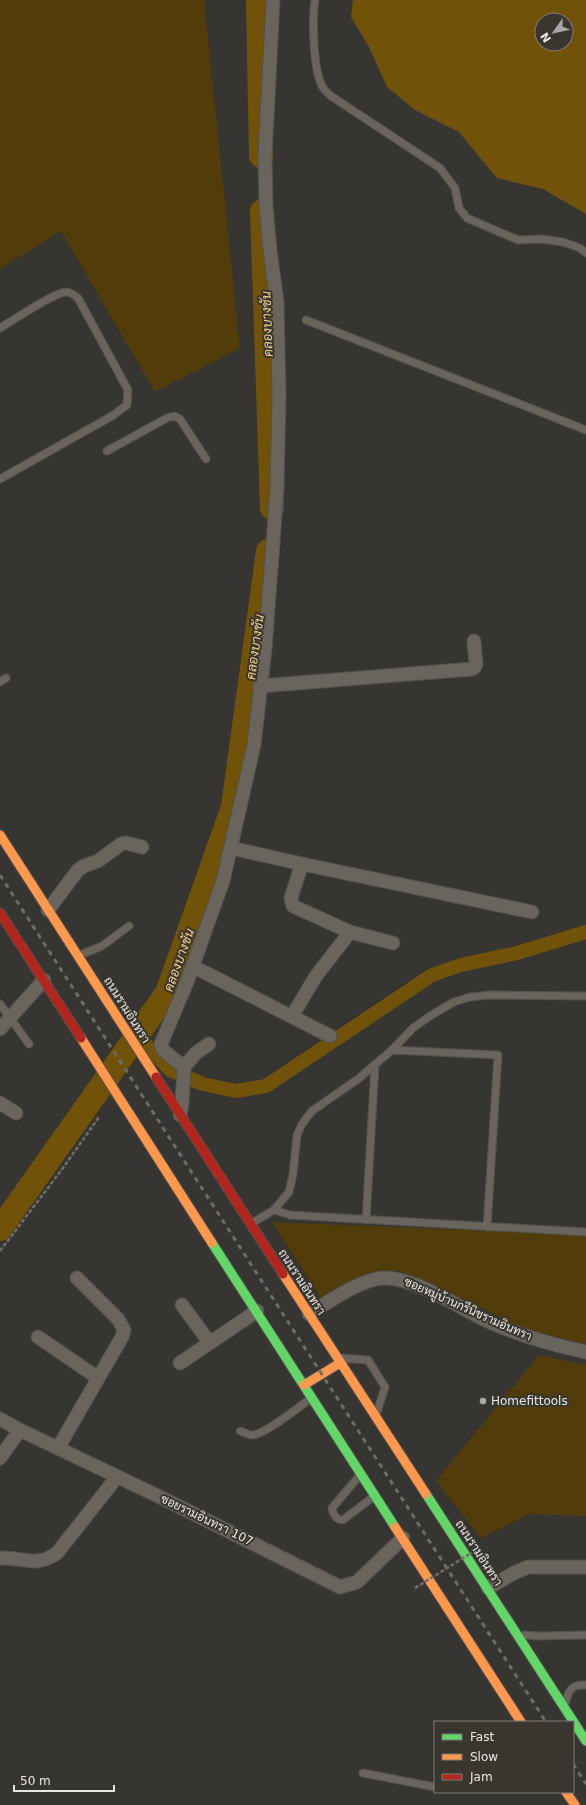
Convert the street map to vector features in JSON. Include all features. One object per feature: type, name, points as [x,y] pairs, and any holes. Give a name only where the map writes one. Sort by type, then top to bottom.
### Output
[{"type":"highway","name":"ถนนรามอินทรา","points":[[0,835],[160,1085],[251,1223],[308,1314],[573,1721]]},
{"type":"highway","points":[[0,913],[7,930],[44,980],[403,1538],[517,1720]]},
{"type":"highway","points":[[304,1385],[338,1360]]},
{"type":"highway","name":"ถนนรามอินทรา","points":[[574,1722],[586,1741]]},
{"type":"highway","points":[[567,1793],[574,1805]]},
{"type":"street","points":[[184,1075],[163,1050],[161,1044],[224,882],[254,745],[276,504],[279,393],[277,298],[270,250],[266,206],[265,163],[273,0]]},
{"type":"street","points":[[260,686],[472,669],[476,664],[474,641]]},
{"type":"street","points":[[48,910],[78,870],[98,861],[126,842],[142,847]]},
{"type":"street","points":[[231,848],[532,912]]},
{"type":"street","points":[[302,864],[291,898],[293,906],[350,932],[393,943]]},
{"type":"street","points":[[292,1016],[316,976],[350,932]]},
{"type":"street","points":[[192,966],[330,1036]]},
{"type":"street","points":[[0,1029],[44,980]]},
{"type":"street","points":[[180,1115],[184,1075],[196,1053],[209,1044]]},
{"type":"street","points":[[0,1103],[16,1113]]},
{"type":"street","points":[[58,1448],[122,1337],[124,1330],[118,1319],[77,1278]]},
{"type":"street","name":"ซอยหมู่บ้านกรีนิชรามอินทรา","points":[[308,1314],[347,1291],[377,1278],[401,1279],[490,1322],[539,1342],[586,1352]]},
{"type":"street","points":[[182,1305],[210,1343]]},
{"type":"street","points":[[180,1363],[257,1311]]},
{"type":"street","points":[[38,1337],[98,1378]]},
{"type":"street","name":"ซอยรามอินทรา 107","points":[[0,1419],[340,1587],[356,1582],[403,1538]]},
{"type":"street","points":[[0,1458],[20,1430]]},
{"type":"street","points":[[0,1558],[38,1562],[48,1559],[57,1552],[117,1477]]},
{"type":"street","points":[[488,1588],[528,1567],[586,1567]]},
{"type":"lane","points":[[315,0],[313,16],[319,75],[323,88],[331,96],[440,168],[455,188],[459,208],[467,218],[518,240],[563,242],[580,248],[586,253]]},
{"type":"lane","points":[[0,328],[54,296],[65,292],[71,293],[78,298],[128,390],[127,405],[112,416],[0,479]]},
{"type":"lane","points":[[306,320],[586,430]]},
{"type":"lane","points":[[107,451],[167,418],[174,416],[180,419],[206,459]]},
{"type":"lane","points":[[78,956],[102,946],[129,926]]},
{"type":"lane","points":[[251,1223],[274,1210],[289,1192],[293,1174],[297,1135],[302,1124],[318,1106],[375,1065],[413,1028],[430,1016],[454,1002],[470,997],[490,995],[586,996]]},
{"type":"lane","points":[[0,1004],[29,1044]]},
{"type":"lane","points":[[392,1050],[498,1055],[487,1227]]},
{"type":"lane","points":[[366,1220],[375,1065]]},
{"type":"lane","points":[[274,1210],[290,1215],[586,1232]]},
{"type":"lane","points":[[338,1360],[368,1360],[385,1387],[375,1417]]},
{"type":"lane","points":[[240,1431],[252,1435],[257,1434],[270,1428],[312,1398]]},
{"type":"lane","points":[[361,1474],[332,1508],[335,1517],[340,1520],[344,1520],[375,1496]]},
{"type":"lane","points":[[518,1634],[537,1636],[586,1635]]},
{"type":"lane","points":[[564,1706],[569,1691],[573,1686],[586,1685]]},
{"type":"lane","points":[[363,1773],[434,1787]]},
{"type":"path","points":[[0,1251],[63,1168],[98,1117]]},
{"type":"path","points":[[415,1588],[481,1546]]},
{"type":"shaded area","points":[[0,0],[204,0],[240,348],[155,392],[61,231],[0,269]]},
{"type":"shaded area","points":[[353,0],[586,0],[586,214],[543,189],[497,178],[459,132],[415,110],[387,87],[370,49],[351,17]]},
{"type":"shaded area","points":[[272,1222],[586,1235],[586,1344],[529,1331],[417,1277],[396,1270],[363,1275],[321,1298]]},
{"type":"shaded area","points":[[539,1355],[586,1365],[586,1516],[529,1514],[481,1538],[436,1481]]},
{"type":"waterway","name":"คลองบางชัน","points":[[258,0],[261,156]]},
{"type":"waterway","name":"คลองบางชัน","points":[[262,211],[272,508]]},
{"type":"waterway","name":"คลองบางชัน","points":[[0,1229],[167,993],[233,807],[268,551]]},
{"type":"waterway","points":[[139,1037],[170,1070],[203,1084],[236,1091],[266,1086],[432,975],[461,965],[517,953],[586,932]]},
{"type":"railway","points":[[0,875],[545,1721]]},
{"type":"railway","points":[[574,1766],[586,1784]]},
{"type":"traffic: fast","points":[[212,1243],[395,1527]]},
{"type":"traffic: fast","points":[[426,1494],[573,1721]]},
{"type":"traffic: fast","points":[[574,1722],[586,1741]]},
{"type":"traffic: slow","points":[[0,835],[156,1077]]},
{"type":"traffic: slow","points":[[81,1038],[212,1243]]},
{"type":"traffic: slow","points":[[283,1274],[426,1494]]},
{"type":"traffic: slow","points":[[304,1385],[340,1363]]},
{"type":"traffic: slow","points":[[395,1527],[520,1721]]},
{"type":"traffic: slow","points":[[567,1793],[575,1805]]},
{"type":"traffic: jam","points":[[0,913],[81,1038]]},
{"type":"traffic: jam","points":[[156,1077],[283,1274]]},
{"type":"place","name":"Homefittools","points":[[483,1401]]}]
